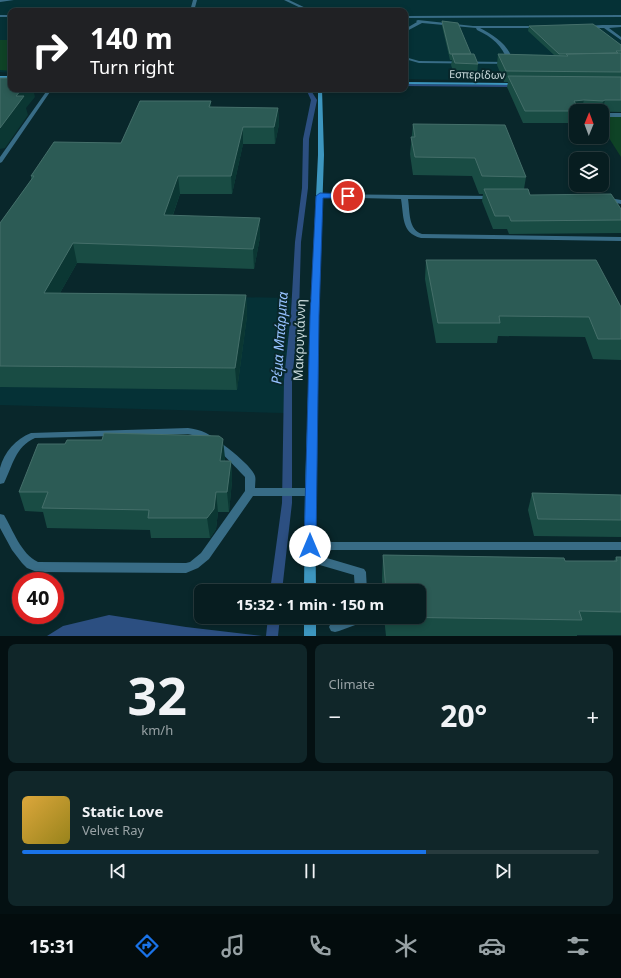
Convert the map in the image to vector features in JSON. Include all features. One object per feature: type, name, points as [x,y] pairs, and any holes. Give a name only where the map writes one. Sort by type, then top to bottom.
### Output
[{"type":"street","points":[[0,1],[12,0]]},
{"type":"street","points":[[286,0],[303,8]]},
{"type":"street","points":[[408,17],[621,16]]},
{"type":"street","points":[[415,17],[420,22]]},
{"type":"street","points":[[408,29],[420,22],[473,27],[545,27]]},
{"type":"street","points":[[604,26],[621,39]]},
{"type":"street","points":[[583,27],[621,26]]},
{"type":"street","points":[[473,27],[496,37],[507,51],[511,63]]},
{"type":"street","points":[[408,59],[419,62],[519,63]]},
{"type":"street","name":"Εσπερίδων","points":[[408,83],[521,84]]},
{"type":"street","points":[[0,162],[48,92]]},
{"type":"street","name":"Μακρυγιάννη","points":[[310,584],[310,492],[315,308],[322,155],[320,92]]},
{"type":"street","points":[[609,115],[621,115]]},
{"type":"street","points":[[320,196],[497,198]]},
{"type":"street","points":[[404,197],[409,228],[415,234],[421,236],[621,239]]},
{"type":"street","points":[[598,198],[612,199],[621,202]]},
{"type":"street","points":[[0,480],[18,443],[34,434],[188,431],[206,436],[248,472],[250,476],[250,492],[205,556],[194,565],[178,568],[37,568],[32,566],[24,559],[0,518]]},
{"type":"street","points":[[250,492],[310,492]]},
{"type":"street","points":[[310,546],[621,546]]},
{"type":"street","points":[[310,558],[360,572],[361,584]]},
{"type":"street","points":[[310,624],[310,636]]},
{"type":"street","points":[[335,627],[343,624]]},
{"type":"shaded area","points":[[0,0],[621,0],[621,83],[408,79],[408,8],[8,8],[8,73],[0,72]]},
{"type":"shaded area","points":[[0,293],[291,298],[284,413],[0,405]]},
{"type":"green space","points":[[0,40],[8,40],[8,71],[0,70]]},
{"type":"green space","points":[[609,115],[621,115],[621,157],[609,138]]},
{"type":"water","points":[[109,615],[186,627],[262,636],[47,636],[63,626]]},
{"type":"building","points":[[442,21],[458,23],[471,54],[450,54]]},
{"type":"building","points":[[593,24],[621,45],[621,51],[616,51],[618,53],[559,54],[529,26]]},
{"type":"building","points":[[621,53],[621,72],[506,71],[498,54],[568,56],[566,54]]},
{"type":"building","points":[[452,54],[474,54],[478,64],[455,63]]},
{"type":"building","points":[[508,76],[621,77],[621,100],[574,101],[576,104],[569,104],[569,111],[525,111]]},
{"type":"building","points":[[0,78],[8,78],[8,92],[19,92],[16,96],[24,96],[0,128]]},
{"type":"building","points":[[140,101],[211,101],[209,107],[278,108],[274,127],[243,127],[231,176],[178,176],[164,215],[260,218],[253,249],[73,243],[44,293],[246,295],[235,368],[0,366],[0,223],[34,176],[31,176],[54,142],[121,143]]},
{"type":"building","points":[[413,124],[505,125],[526,177],[482,176],[475,158],[415,157],[411,137],[415,137]]},
{"type":"building","points":[[484,189],[528,189],[530,195],[611,194],[621,209],[621,220],[511,221],[509,216],[495,216]]},
{"type":"building","points":[[426,260],[596,260],[621,307],[621,339],[598,339],[589,317],[499,316],[500,323],[438,323]]},
{"type":"building","points":[[104,433],[219,436],[223,439],[220,461],[231,461],[227,492],[216,492],[214,509],[207,518],[148,518],[149,510],[42,508],[48,492],[19,492],[38,444],[65,444],[67,440],[102,440]]},
{"type":"building","points":[[532,493],[621,495],[621,520],[538,519]]},
{"type":"building","points":[[383,555],[564,558],[565,561],[617,561],[616,557],[621,557],[621,612],[579,611],[582,620],[426,618],[426,584],[385,584]]},
{"type":"waterway","points":[[408,85],[516,86]]},
{"type":"waterway","name":"Ρέμα Μπάρμπα","points":[[277,584],[287,503],[288,380],[295,312],[298,242],[305,188],[306,139],[314,100],[310,92]]},
{"type":"waterway","name":"Ρέμα Μπάρμπα","points":[[272,636],[273,624]]},
{"type":"route","points":[[310,546],[314,316],[320,196],[348,196]]}]
